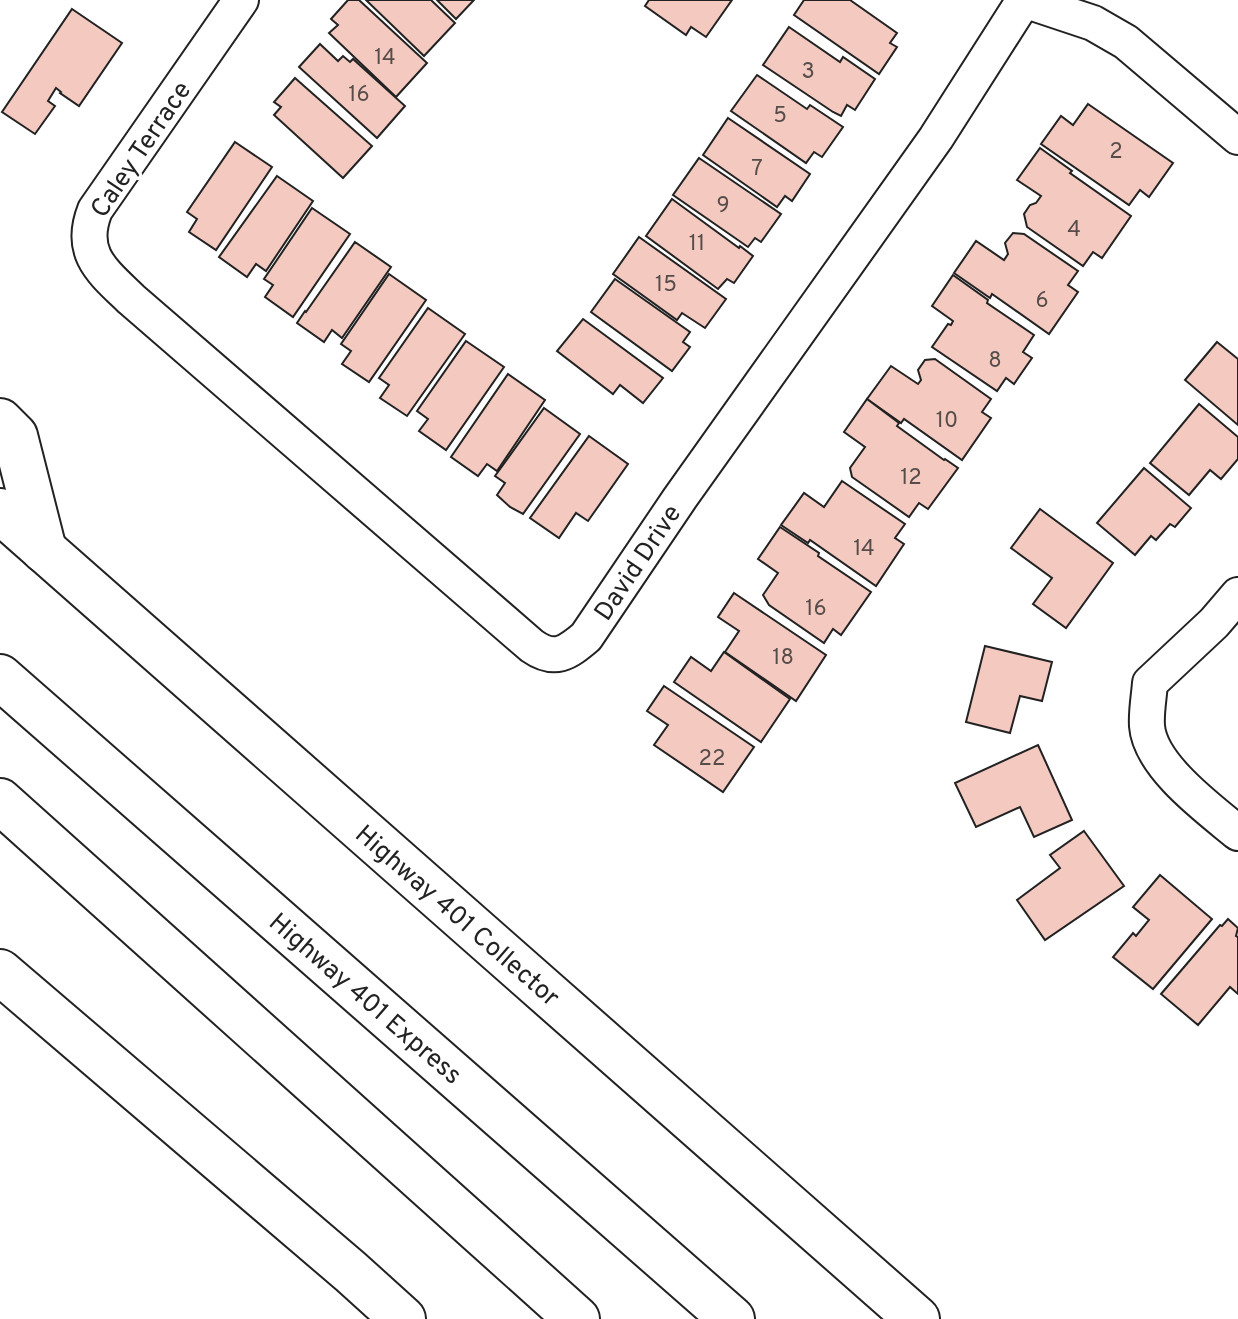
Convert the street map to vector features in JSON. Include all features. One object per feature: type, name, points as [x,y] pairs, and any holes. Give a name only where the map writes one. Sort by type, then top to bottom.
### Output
[{"type":"highway","points":[[0,421],[15,436],[44,550]]},
{"type":"highway","name":"Highway 401 Collector","points":[[0,511],[917,1319]]},
{"type":"highway","name":"Highway 401 Express","points":[[0,677],[732,1319]]},
{"type":"highway","points":[[0,801],[577,1319]]},
{"type":"highway","points":[[0,972],[403,1319]]},
{"type":"highway","points":[[0,1012],[351,1272]]},
{"type":"street","name":"Caley Terrace","points":[[131,299],[101,270],[90,246],[89,225],[95,210],[241,0]]},
{"type":"street","name":"David Drive","points":[[131,299],[532,646],[542,653],[568,652],[586,637],[680,498],[936,138],[1024,0]]},
{"type":"street","points":[[1024,0],[1093,23],[1126,42],[1238,137]]},
{"type":"street","points":[[1238,595],[1214,623],[1150,683],[1147,729],[1159,759],[1194,796],[1238,833]]},
{"type":"building","points":[[348,0],[359,0],[427,63],[396,97],[329,33],[338,25],[331,19]]},
{"type":"building","points":[[366,0],[431,0],[455,23],[424,56]]},
{"type":"building","points":[[437,0],[474,0],[456,19]]},
{"type":"building","points":[[649,0],[732,0],[706,37],[691,27],[686,35],[645,6]]},
{"type":"building","points":[[804,0],[850,0],[897,33],[890,43],[897,47],[879,74],[794,15]]},
{"type":"building","points":[[72,9],[122,43],[79,106],[56,88],[48,101],[55,106],[35,134],[2,112]]},
{"type":"building","points":[[789,27],[840,62],[843,57],[875,79],[855,110],[847,105],[841,116],[763,65]]},
{"type":"building","points":[[320,44],[338,61],[343,56],[350,62],[353,59],[405,106],[377,138],[299,67]]},
{"type":"building","points":[[757,75],[807,109],[810,105],[843,127],[822,157],[814,152],[806,163],[731,111]]},
{"type":"building","points":[[295,78],[372,146],[343,178],[274,115],[281,107],[274,102]]},
{"type":"building","points":[[1088,104],[1173,163],[1149,197],[1140,190],[1129,205],[1041,144],[1061,116],[1073,125]]},
{"type":"building","points":[[728,118],[810,174],[792,201],[785,196],[777,207],[703,155]]},
{"type":"building","points":[[235,142],[272,167],[216,250],[189,232],[197,219],[187,212]]},
{"type":"building","points":[[1040,148],[1131,216],[1102,258],[1093,252],[1083,266],[1027,227],[1024,214],[1041,196],[1017,180]]},
{"type":"building","points":[[699,158],[781,214],[761,242],[755,238],[748,247],[673,195]]},
{"type":"building","points":[[277,176],[313,201],[266,271],[256,264],[247,277],[219,257]]},
{"type":"building","points":[[672,199],[753,256],[734,283],[727,279],[718,289],[646,236]]},
{"type":"building","points":[[312,208],[350,234],[293,317],[265,297],[273,285],[264,279]]},
{"type":"building","points":[[1013,233],[1024,234],[1078,271],[1068,285],[1078,292],[1049,334],[992,294],[990,298],[954,273],[976,241],[1004,260],[1008,254],[1005,243]]},
{"type":"building","points":[[639,237],[726,299],[705,328],[682,313],[677,320],[613,274]]},
{"type":"building","points":[[355,242],[391,267],[342,338],[332,330],[324,342],[297,323]]},
{"type":"building","points":[[389,274],[426,300],[369,382],[342,364],[351,351],[341,344]]},
{"type":"building","points":[[953,275],[1034,335],[1023,352],[1032,358],[1014,384],[1006,378],[997,391],[932,347],[953,321],[932,306]]},
{"type":"building","points":[[615,279],[690,332],[683,342],[690,347],[672,371],[591,312]]},
{"type":"building","points":[[428,308],[465,334],[407,416],[380,398],[389,385],[379,378]]},
{"type":"building","points":[[583,319],[663,378],[643,403],[620,385],[613,394],[557,351]]},
{"type":"building","points":[[466,341],[504,367],[446,450],[419,431],[428,419],[417,411]]},
{"type":"building","points":[[1217,342],[1238,359],[1238,425],[1185,380]]},
{"type":"building","points":[[935,359],[991,399],[982,412],[991,418],[962,460],[904,419],[901,423],[867,399],[891,366],[918,384],[921,380],[918,370],[925,360]]},
{"type":"building","points":[[508,374],[545,400],[497,471],[487,464],[478,476],[451,457]]},
{"type":"building","points":[[867,399],[899,423],[897,426],[958,468],[928,509],[919,503],[909,517],[852,477],[850,468],[865,447],[844,432]]},
{"type":"building","points":[[1199,404],[1238,437],[1238,459],[1221,479],[1210,470],[1189,495],[1150,463]]},
{"type":"building","points":[[544,408],[580,434],[523,514],[497,495],[505,483],[495,476]]},
{"type":"building","points":[[589,436],[628,464],[588,521],[576,513],[559,538],[530,518]]},
{"type":"building","points":[[1144,468],[1191,508],[1175,527],[1170,524],[1156,540],[1151,536],[1135,555],[1097,523]]},
{"type":"building","points":[[842,481],[905,524],[895,538],[904,544],[876,586],[810,540],[808,543],[781,525],[804,493],[824,507]]},
{"type":"building","points":[[1040,509],[1113,563],[1066,628],[1033,604],[1052,578],[1011,548]]},
{"type":"building","points":[[780,527],[871,592],[841,635],[833,629],[824,643],[769,605],[763,595],[778,573],[758,559]]},
{"type":"building","points":[[734,593],[826,655],[796,701],[725,652],[739,631],[718,617]]},
{"type":"building","points":[[985,646],[1052,662],[1042,701],[1020,696],[1010,733],[966,722]]},
{"type":"building","points":[[724,652],[790,699],[761,742],[674,682],[691,657],[711,671]]},
{"type":"building","points":[[664,686],[754,747],[723,792],[654,745],[668,725],[647,711]]},
{"type":"building","points":[[1038,745],[1072,820],[1034,837],[1020,807],[976,827],[955,783]]},
{"type":"building","points":[[1084,831],[1124,886],[1045,940],[1017,900],[1060,868],[1050,855]]},
{"type":"building","points":[[1160,875],[1212,919],[1153,989],[1113,957],[1133,933],[1136,936],[1149,920],[1133,907]]},
{"type":"building","points":[[1228,919],[1238,928],[1238,994],[1230,987],[1198,1025],[1161,994]]}]
